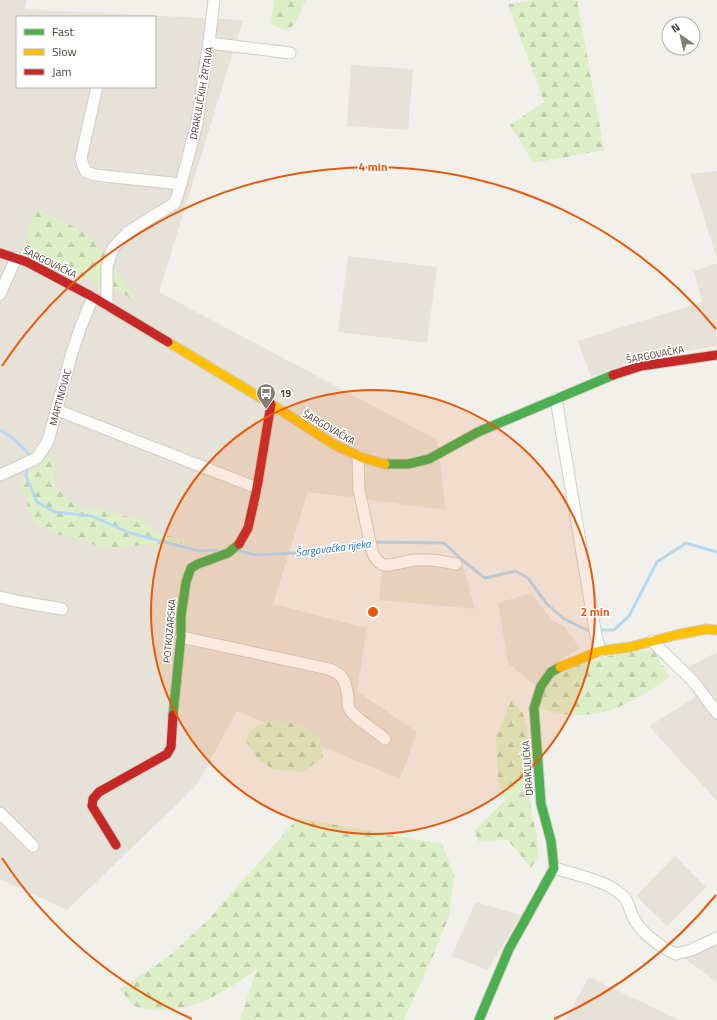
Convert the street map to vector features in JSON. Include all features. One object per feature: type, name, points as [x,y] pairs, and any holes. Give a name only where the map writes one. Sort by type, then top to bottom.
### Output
[{"type":"street","name":"DRAKULIĆKIH ŽRTAVA","points":[[108,305],[107,266],[113,248],[128,232],[175,203],[197,122],[214,0]]},
{"type":"street","points":[[209,43],[290,53]]},
{"type":"street","points":[[97,88],[81,158],[82,165],[86,172],[95,175],[181,184]]},
{"type":"street","name":"ŠARGOVAČKA","points":[[0,252],[28,262],[108,305],[271,404],[333,444],[358,456],[386,464],[408,464],[429,459],[478,432],[611,376],[641,366],[717,354]]},
{"type":"street","points":[[0,294],[16,258]]},
{"type":"street","name":"MARTINOVAC","points":[[0,475],[37,458],[48,442],[71,356],[93,297]]},
{"type":"street","points":[[556,399],[596,636],[600,651]]},
{"type":"street","name":"POTKOZARSKA","points":[[116,845],[92,806],[93,799],[99,792],[167,754],[171,748],[181,637],[181,616],[185,589],[191,568],[228,553],[240,544],[248,528],[257,488],[271,404]]},
{"type":"street","points":[[57,410],[257,488]]},
{"type":"street","points":[[358,456],[359,490],[372,551],[379,563],[384,565],[415,560],[434,560],[456,564]]},
{"type":"street","points":[[0,597],[62,609]]},
{"type":"street","name":"DRAKULIĆKA","points":[[554,868],[551,841],[541,804],[534,708],[541,686],[551,672],[566,664],[600,651],[630,647],[706,629],[717,630]]},
{"type":"street","points":[[181,637],[329,669],[339,673],[344,681],[348,706],[354,714],[377,731],[385,739]]},
{"type":"street","points":[[652,641],[693,681],[717,713]]},
{"type":"street","points":[[0,813],[33,846]]},
{"type":"street","points":[[479,1020],[509,949],[554,868],[604,884],[618,892],[628,902],[636,923],[651,938],[671,952],[676,954],[683,953],[717,938]]},
{"type":"shaded area","points":[[0,0],[27,0],[25,9],[243,20],[159,292],[437,440],[446,510],[308,492],[273,604],[367,628],[357,691],[417,732],[400,779],[237,711],[196,786],[67,910],[0,879]]},
{"type":"shaded area","points":[[351,65],[413,69],[408,130],[347,126]]},
{"type":"shaded area","points":[[717,171],[717,259],[690,174]]},
{"type":"shaded area","points":[[348,256],[437,267],[427,343],[338,332]]},
{"type":"shaded area","points":[[717,263],[717,346],[641,358],[591,377],[578,341],[702,302],[694,271]]},
{"type":"shaded area","points":[[383,560],[464,568],[475,609],[379,600]]},
{"type":"shaded area","points":[[531,593],[552,620],[565,627],[580,648],[556,663],[536,686],[508,663],[498,603]]},
{"type":"shaded area","points":[[717,652],[717,801],[649,726],[696,697],[688,667]]},
{"type":"shaded area","points":[[675,856],[706,887],[667,926],[636,896]]},
{"type":"shaded area","points":[[476,902],[521,915],[488,970],[451,956]]},
{"type":"shaded area","points":[[717,941],[717,982],[684,958]]},
{"type":"shaded area","points":[[589,977],[679,1020],[565,1020]]},
{"type":"green space","points":[[274,0],[306,0],[295,24],[286,30],[271,25]]},
{"type":"green space","points":[[536,0],[577,0],[604,150],[534,163],[510,125],[544,102],[508,4]]},
{"type":"green space","points":[[36,210],[73,226],[96,244],[104,252],[136,300],[22,251]]},
{"type":"green space","points":[[52,453],[55,486],[69,500],[84,509],[102,510],[140,520],[161,534],[192,542],[101,548],[86,541],[55,534],[35,523],[28,506],[21,479]]},
{"type":"green space","points":[[628,651],[654,651],[670,677],[624,705],[599,713],[571,715],[534,708],[551,672]]},
{"type":"green space","points":[[512,699],[523,714],[527,728],[527,774],[532,816],[537,836],[538,856],[531,868],[507,839],[479,842],[474,831],[505,800],[498,780],[496,736]]},
{"type":"green space","points":[[267,721],[303,726],[314,734],[320,742],[323,758],[302,772],[274,770],[258,759],[246,741],[250,730]]},
{"type":"green space","points":[[298,818],[442,844],[454,876],[449,916],[433,956],[404,1020],[240,1020],[257,969],[215,995],[185,1007],[169,1010],[152,1010],[136,1007],[120,989],[167,958],[208,920]]},
{"type":"waterway","name":"Šargovačka rijeka","points":[[0,430],[14,439],[28,453],[28,459]]},
{"type":"waterway","name":"Šargovačka rijeka","points":[[27,466],[26,476],[37,502],[55,512],[92,516],[130,533],[199,551],[216,550]]},
{"type":"waterway","name":"Šargovačka rijeka","points":[[239,551],[256,555],[316,552],[368,542],[444,543],[485,578],[515,571],[528,578],[546,603],[564,619],[587,630],[592,630]]},
{"type":"waterway","name":"Šargovačka rijeka","points":[[597,630],[614,630],[629,616],[657,562],[686,543],[717,552]]},
{"type":"traffic: fast","points":[[385,464],[408,464],[429,459],[478,432],[613,375]]},
{"type":"traffic: fast","points":[[173,715],[181,637],[181,616],[186,582],[191,568],[228,553],[239,544]]},
{"type":"traffic: fast","points":[[479,1020],[509,949],[554,868],[551,841],[541,804],[534,708],[541,686],[551,672],[560,667]]},
{"type":"traffic: slow","points":[[168,342],[271,404],[333,444],[363,458],[385,464]]},
{"type":"traffic: slow","points":[[560,667],[600,651],[630,647],[706,629],[717,630]]},
{"type":"traffic: jam","points":[[0,253],[27,262],[93,297],[168,342]]},
{"type":"traffic: jam","points":[[613,375],[641,366],[717,355]]},
{"type":"traffic: jam","points":[[239,544],[248,528],[257,488],[271,404]]},
{"type":"traffic: jam","points":[[116,845],[92,806],[93,799],[99,792],[167,754],[171,747],[173,715]]},
{"type":"place","name":"19","points":[[266,410]]}]
